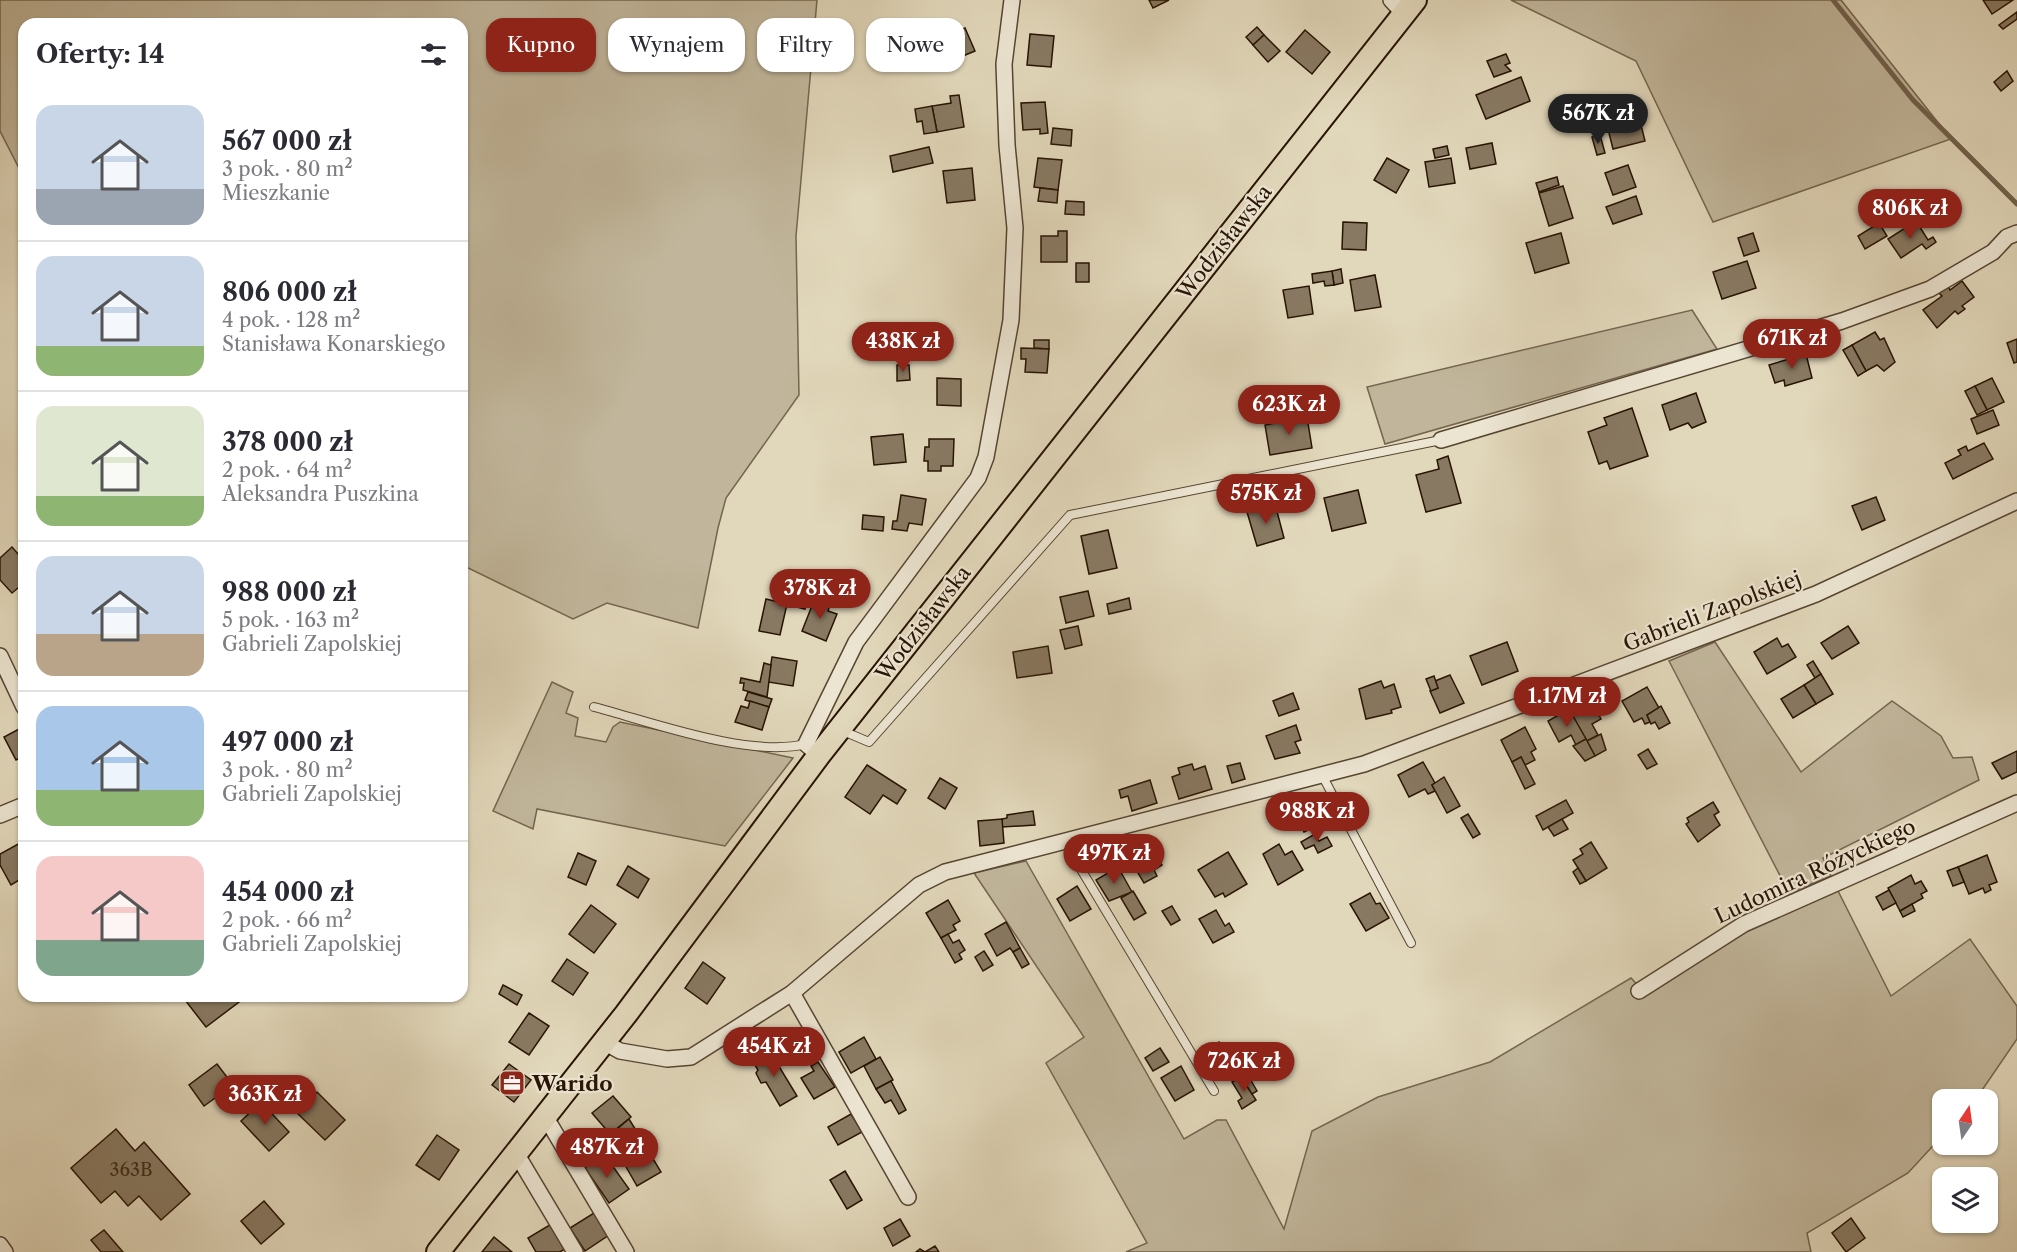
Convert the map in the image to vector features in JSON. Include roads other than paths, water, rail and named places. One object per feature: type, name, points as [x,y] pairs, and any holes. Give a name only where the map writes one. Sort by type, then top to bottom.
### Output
[{"type":"main road","name":"Wodzisławska","points":[[438,1252],[604,1042],[813,749],[839,729],[1404,5]]},
{"type":"street","points":[[813,749],[855,642],[978,478],[986,457],[1011,320],[1015,228],[1007,145],[1004,64],[1012,0]]},
{"type":"street","points":[[1441,440],[1842,321],[1930,290],[1993,252],[2007,237],[2017,233]]},
{"type":"street","name":"Gabrieli Zapolskiej","points":[[604,1042],[620,1051],[667,1059],[691,1057],[792,993],[919,885],[945,872],[1364,764],[1816,594],[2017,501]]},
{"type":"street","points":[[0,657],[18,695]]},
{"type":"street","name":"Ludomira Różyckiego","points":[[1639,992],[1744,924],[2017,803]]},
{"type":"street","points":[[0,815],[18,808]]},
{"type":"street","points":[[792,993],[908,1197]]},
{"type":"street","points":[[545,1116],[626,1252]]},
{"type":"street","points":[[516,1153],[575,1252]]},
{"type":"street","points":[[0,1245],[5,1252]]},
{"type":"lane","points":[[839,729],[869,742],[1070,515],[1441,440]]},
{"type":"lane","points":[[594,707],[729,742],[788,749],[813,749]]},
{"type":"lane","points":[[1322,775],[1412,943]]},
{"type":"lane","points":[[1064,841],[1214,1091]]},
{"type":"waterway","points":[[1833,0],[1913,100],[2017,204]]},
{"type":"place","name":"Warido","points":[[512,1083]]}]
